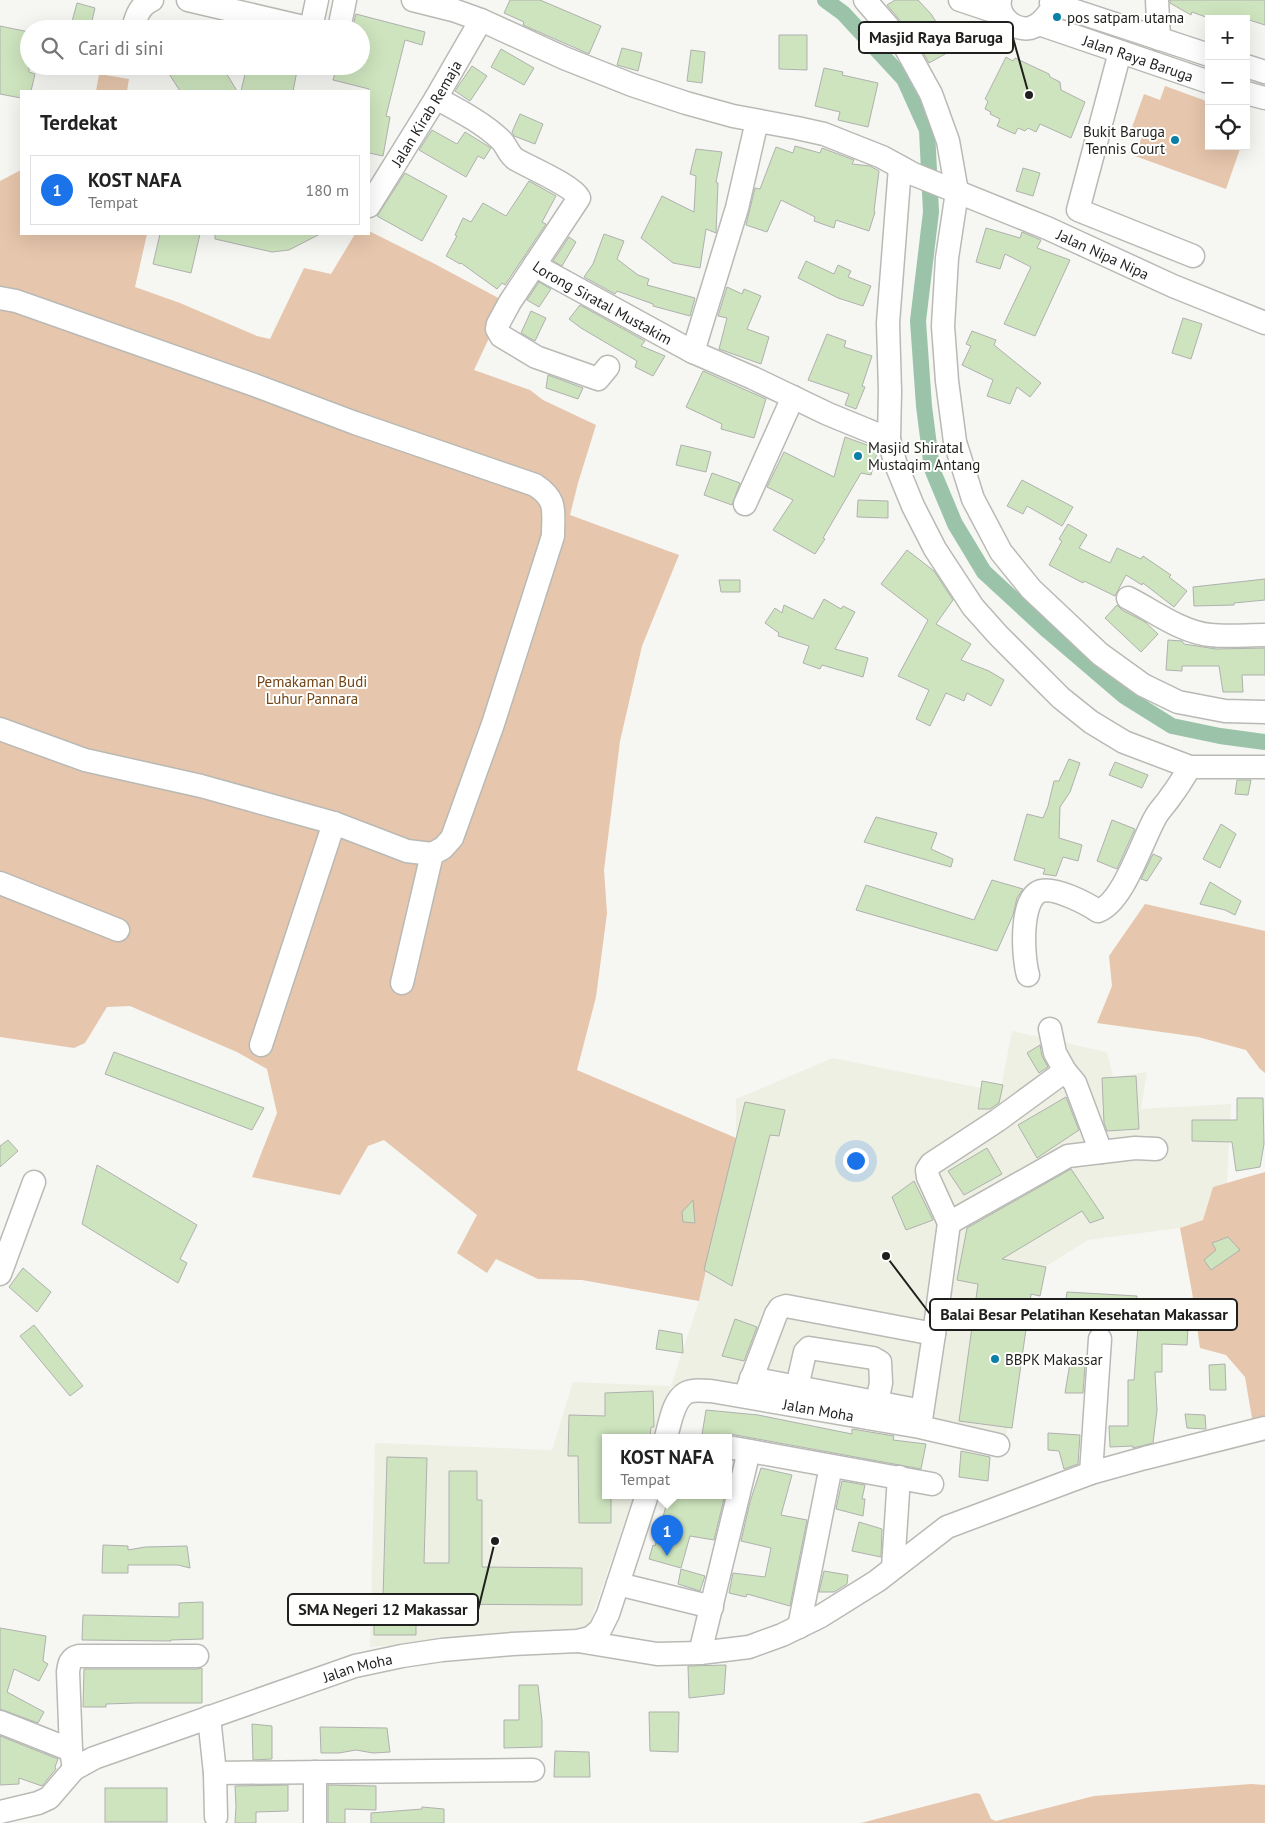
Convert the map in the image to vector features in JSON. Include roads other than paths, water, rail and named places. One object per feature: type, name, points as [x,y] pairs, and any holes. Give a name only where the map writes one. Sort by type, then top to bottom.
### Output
[{"type":"street","points":[[135,20],[144,3],[152,0]]},
{"type":"street","points":[[188,0],[274,20]]},
{"type":"street","points":[[314,20],[317,0]]},
{"type":"street","points":[[342,20],[345,0]]},
{"type":"street","name":"Jalan Nipa Nipa","points":[[413,0],[453,10],[481,20],[564,58],[632,85],[695,106],[733,116],[824,134],[882,157],[906,171],[1047,228],[1174,286],[1265,323]]},
{"type":"street","points":[[865,0],[904,45],[931,94],[948,141],[947,258],[944,316],[947,381],[955,442],[973,499],[1001,552],[1031,589],[1100,654],[1144,685],[1178,702],[1224,711],[1265,712]]},
{"type":"street","points":[[960,0],[1001,7],[1008,22],[1018,27],[1029,28],[1039,24],[1048,15],[1050,2],[1205,53]]},
{"type":"street","points":[[1157,0],[1159,38]]},
{"type":"street","name":"Jalan Kirab Remaja","points":[[370,204],[436,98],[481,20]]},
{"type":"street","name":"Jalan Raya Baruga","points":[[1039,24],[1205,81]]},
{"type":"street","points":[[1120,52],[1078,210],[1193,256]]},
{"type":"street","points":[[1250,67],[1265,72]]},
{"type":"street","points":[[1250,94],[1265,98]]},
{"type":"street","name":"Lorong Siratal Mustakim","points":[[436,98],[490,131],[504,144],[514,159],[578,195],[579,198],[536,264],[545,272],[693,352],[828,414],[889,439]]},
{"type":"street","points":[[693,352],[737,208],[757,121]]},
{"type":"street","points":[[906,171],[888,323],[889,439],[895,462],[912,506],[935,549],[973,607],[998,635],[1061,698],[1091,722],[1124,742],[1190,767],[1265,767]]},
{"type":"street","points":[[536,264],[510,302],[498,324],[501,336],[536,357],[598,379],[608,367]]},
{"type":"street","points":[[0,298],[16,301],[257,386],[354,423],[536,485],[548,493],[553,503],[553,536],[494,724],[452,838],[443,848],[432,854],[407,851],[334,823],[201,786],[85,760],[0,729]]},
{"type":"street","points":[[745,504],[793,397]]},
{"type":"street","points":[[1128,598],[1183,628],[1210,635],[1265,635]]},
{"type":"street","points":[[1028,975],[1023,949],[1024,929],[1033,896],[1041,891],[1060,892],[1098,911],[1104,909],[1112,902],[1128,876],[1159,812],[1190,767]]},
{"type":"street","points":[[261,1045],[334,823]]},
{"type":"street","points":[[402,983],[432,854]]},
{"type":"street","points":[[0,883],[118,930]]},
{"type":"street","points":[[1050,1029],[1055,1053],[1064,1071],[1076,1083],[1101,1152]]},
{"type":"street","points":[[934,1334],[786,1306],[780,1308],[776,1314],[748,1387],[797,1387],[877,1402],[921,1419],[934,1334],[949,1223],[928,1177],[927,1170],[931,1164],[998,1120],[1064,1071]]},
{"type":"street","points":[[949,1223],[1068,1156],[1135,1148],[1156,1149]]},
{"type":"street","points":[[0,1274],[34,1182]]},
{"type":"street","points":[[1091,1473],[1100,1339]]},
{"type":"street","points":[[797,1387],[805,1352],[809,1348],[873,1358],[880,1362],[881,1369],[877,1402]]},
{"type":"street","name":"Jalan Moha","points":[[667,1434],[674,1410],[685,1393],[748,1387],[921,1419],[998,1445]]},
{"type":"street","points":[[578,1642],[657,1654],[700,1653],[749,1646],[821,1616],[893,1568],[947,1527],[1091,1473],[1265,1428]]},
{"type":"street","points":[[732,1490],[739,1449],[932,1484]]},
{"type":"street","points":[[798,1627],[831,1466]]},
{"type":"street","points":[[893,1568],[899,1477]]},
{"type":"street","name":"Jalan Moha","points":[[0,1812],[24,1814],[49,1798],[73,1759],[94,1758],[354,1666],[442,1650],[578,1642],[590,1638],[600,1630],[608,1614],[646,1499]]},
{"type":"street","points":[[619,1582],[632,1572],[655,1499]]},
{"type":"street","points":[[700,1653],[712,1607],[730,1499]]},
{"type":"street","points":[[619,1582],[712,1607]]},
{"type":"street","points":[[73,1759],[68,1672],[74,1657],[197,1656]]},
{"type":"street","points":[[209,1717],[215,1773],[216,1817]]},
{"type":"street","points":[[0,1722],[73,1759]]},
{"type":"street","points":[[215,1773],[533,1770]]},
{"type":"street","points":[[315,1772],[315,1823]]},
{"type":"waterway","points":[[825,0],[843,13],[904,79],[927,130],[931,212],[918,321],[924,406],[932,469],[955,524],[984,572],[1048,631],[1124,696],[1172,726],[1220,736],[1265,742]]},
{"type":"place","name":"pos satpam utama","points":[[1057,17]]},
{"type":"place","name":"Masjid Raya Baruga","points":[[1029,95]]},
{"type":"place","name":"Bukit Baruga Tennis Court","points":[[1175,140]]},
{"type":"place","name":"Masjid Shiratal Mustaqim Antang","points":[[858,456]]},
{"type":"place","name":"Balai Besar Pelatihan Kesehatan Makassar","points":[[886,1256]]},
{"type":"place","name":"BBPK Makassar","points":[[995,1359]]},
{"type":"place","name":"SMA Negeri 12 Makassar","points":[[495,1541]]},
{"type":"place","name":"KOST NAFA","points":[[667,1556]]},
{"type":"park label","name":"Pemakaman Budi Luhur Pannara","points":[[312,690]]}]
